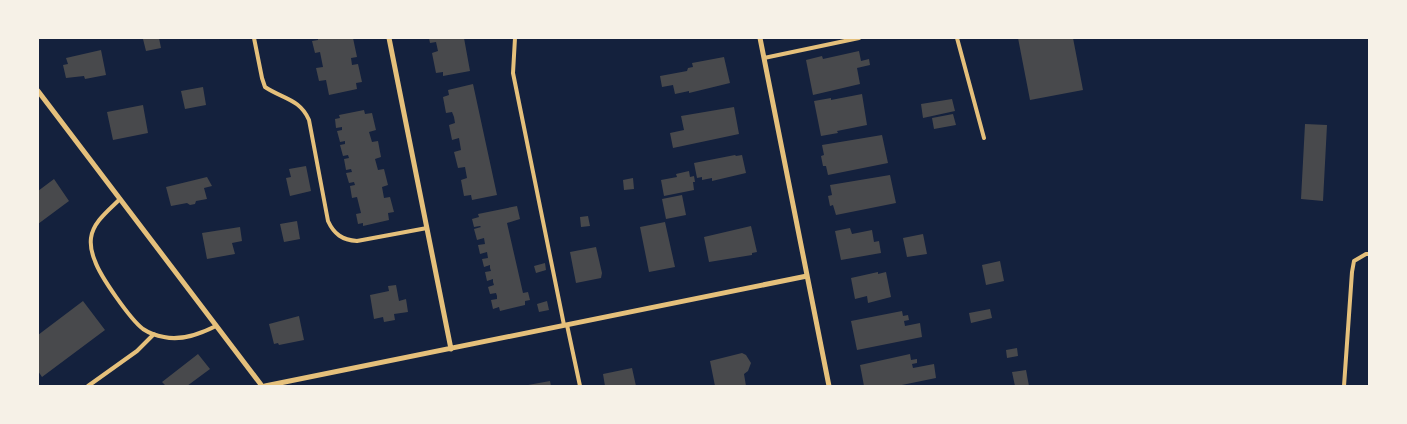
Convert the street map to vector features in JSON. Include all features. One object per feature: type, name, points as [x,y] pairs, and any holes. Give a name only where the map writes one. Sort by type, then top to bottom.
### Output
[{"type":"street","points":[[389,38],[451,348]]},
{"type":"street","points":[[760,38],[829,386]]},
{"type":"street","points":[[38,91],[216,326],[264,386],[807,276]]},
{"type":"lane","points":[[254,38],[265,87],[297,103],[305,110],[310,120],[331,230],[348,240],[357,241],[427,228]]},
{"type":"lane","points":[[516,38],[514,73],[580,386]]},
{"type":"lane","points":[[764,58],[860,38]]},
{"type":"lane","points":[[957,38],[984,138]]},
{"type":"lane","points":[[120,199],[95,226],[91,237],[91,250],[95,262],[115,294],[143,328],[165,338],[201,334],[216,326]]},
{"type":"lane","points":[[1344,386],[1354,261],[1366,254],[1370,254]]},
{"type":"lane","points":[[88,386],[136,351],[154,334]]},
{"type":"building","points":[[159,38],[161,48],[146,51],[143,39]]},
{"type":"building","points":[[318,38],[353,38],[357,57],[351,58],[352,65],[358,64],[362,82],[356,83],[357,89],[329,95],[326,80],[319,81],[316,68],[323,67],[320,52],[315,53],[312,41],[318,40]]},
{"type":"building","points":[[429,38],[464,38],[470,71],[443,76],[443,72],[436,73],[432,53],[438,51],[436,42],[430,43]]},
{"type":"building","points":[[1018,38],[1073,38],[1083,90],[1030,100]]},
{"type":"building","points":[[101,50],[106,75],[85,79],[84,76],[66,78],[63,65],[68,64],[66,58]]},
{"type":"building","points":[[859,51],[861,61],[869,59],[870,65],[857,68],[860,84],[813,95],[806,60],[822,56],[823,59]]},
{"type":"building","points":[[724,57],[730,83],[689,93],[689,91],[675,94],[673,85],[662,87],[660,76],[687,71],[688,68],[693,67],[692,63]]},
{"type":"building","points":[[473,84],[497,195],[472,200],[471,195],[464,196],[461,180],[467,178],[465,167],[458,168],[454,152],[461,150],[459,138],[452,140],[449,125],[455,123],[454,117],[452,112],[446,113],[443,97],[449,95],[448,90]]},
{"type":"building","points":[[203,87],[206,105],[185,109],[181,91]]},
{"type":"building","points":[[862,94],[867,125],[821,136],[814,101]]},
{"type":"building","points":[[952,99],[955,111],[923,118],[921,104]]},
{"type":"building","points":[[143,105],[148,133],[113,140],[107,112]]},
{"type":"building","points":[[734,107],[739,134],[673,148],[670,133],[684,130],[681,116]]},
{"type":"building","points":[[364,110],[365,114],[372,113],[376,130],[369,132],[372,142],[378,141],[381,157],[375,159],[378,170],[384,169],[388,185],[382,187],[384,198],[390,197],[394,212],[388,213],[389,220],[363,226],[363,223],[358,224],[356,214],[361,213],[357,197],[352,198],[350,186],[355,185],[354,182],[349,183],[346,173],[352,172],[351,169],[346,170],[344,159],[349,158],[348,155],[343,156],[340,145],[345,144],[345,141],[340,142],[337,131],[342,130],[342,127],[336,128],[335,119],[340,118],[339,115]]},
{"type":"building","points":[[953,114],[956,125],[934,129],[932,118]]},
{"type":"building","points":[[1305,124],[1327,125],[1323,201],[1301,199]]},
{"type":"building","points":[[882,135],[888,163],[828,175],[826,166],[823,166],[821,156],[824,155],[822,145]]},
{"type":"building","points":[[742,155],[746,173],[712,181],[712,178],[702,180],[702,177],[697,178],[694,163]]},
{"type":"building","points":[[306,166],[311,191],[290,196],[286,178],[291,177],[289,169]]},
{"type":"building","points":[[689,171],[690,177],[694,176],[694,190],[664,196],[661,180],[677,177],[676,174]]},
{"type":"building","points":[[890,175],[896,203],[836,215],[833,205],[830,206],[828,196],[832,195],[830,185]]},
{"type":"building","points":[[207,177],[212,186],[204,188],[207,199],[196,201],[195,204],[190,205],[187,203],[171,206],[166,187]]},
{"type":"building","points":[[633,178],[634,189],[624,190],[623,180]]},
{"type":"building","points":[[54,179],[69,201],[38,224],[38,191]]},
{"type":"building","points":[[682,195],[686,215],[666,219],[662,199]]},
{"type":"building","points":[[517,206],[520,219],[507,223],[523,293],[528,292],[530,300],[525,301],[525,305],[500,311],[499,307],[493,309],[491,300],[497,299],[497,296],[496,293],[490,294],[488,287],[494,285],[493,279],[487,281],[485,272],[491,271],[490,265],[484,267],[482,259],[488,258],[487,252],[480,254],[478,245],[485,244],[484,238],[477,240],[474,229],[481,227],[474,227],[472,219],[479,217],[478,214]]},
{"type":"building","points":[[588,216],[590,226],[581,227],[580,217]]},
{"type":"building","points":[[297,221],[300,239],[284,242],[280,224]]},
{"type":"building","points":[[665,222],[675,267],[649,272],[640,227]]},
{"type":"building","points":[[751,226],[757,252],[752,253],[752,255],[709,262],[704,237]]},
{"type":"building","points":[[240,227],[242,241],[232,243],[235,254],[207,259],[202,233]]},
{"type":"building","points":[[850,228],[852,234],[872,230],[874,242],[879,241],[881,253],[841,260],[835,231]]},
{"type":"building","points":[[923,234],[927,254],[907,257],[903,238]]},
{"type":"building","points":[[596,247],[602,273],[601,278],[576,283],[570,252]]},
{"type":"building","points":[[1000,261],[1004,281],[986,285],[982,265]]},
{"type":"building","points":[[545,263],[546,270],[536,273],[534,266]]},
{"type":"building","points":[[878,272],[878,274],[886,272],[891,297],[868,303],[867,296],[855,299],[851,278]]},
{"type":"building","points":[[396,285],[399,301],[406,299],[408,312],[394,314],[395,320],[384,322],[383,317],[374,319],[370,295],[389,291],[388,286]]},
{"type":"building","points":[[83,301],[105,330],[42,377],[38,371],[38,335]]},
{"type":"building","points":[[547,301],[549,310],[539,312],[537,304]]},
{"type":"building","points":[[990,309],[992,318],[971,323],[969,313]]},
{"type":"building","points":[[902,311],[903,316],[908,315],[909,320],[904,321],[905,326],[920,323],[922,337],[857,350],[851,321]]},
{"type":"building","points":[[299,316],[304,340],[279,345],[278,343],[274,344],[269,324]]},
{"type":"building","points":[[1017,348],[1018,356],[1007,358],[1006,350]]},
{"type":"building","points":[[742,353],[746,355],[751,363],[748,371],[744,374],[746,386],[715,386],[710,361]]},
{"type":"building","points":[[198,354],[210,369],[187,386],[163,386],[165,385],[162,382]]},
{"type":"building","points":[[910,354],[911,360],[917,359],[917,363],[912,364],[913,368],[934,364],[936,378],[897,386],[864,386],[860,365]]},
{"type":"building","points":[[632,368],[636,386],[605,386],[603,374]]},
{"type":"building","points":[[1026,370],[1029,386],[1015,386],[1012,372]]},
{"type":"building","points":[[550,381],[551,386],[528,385]]}]
